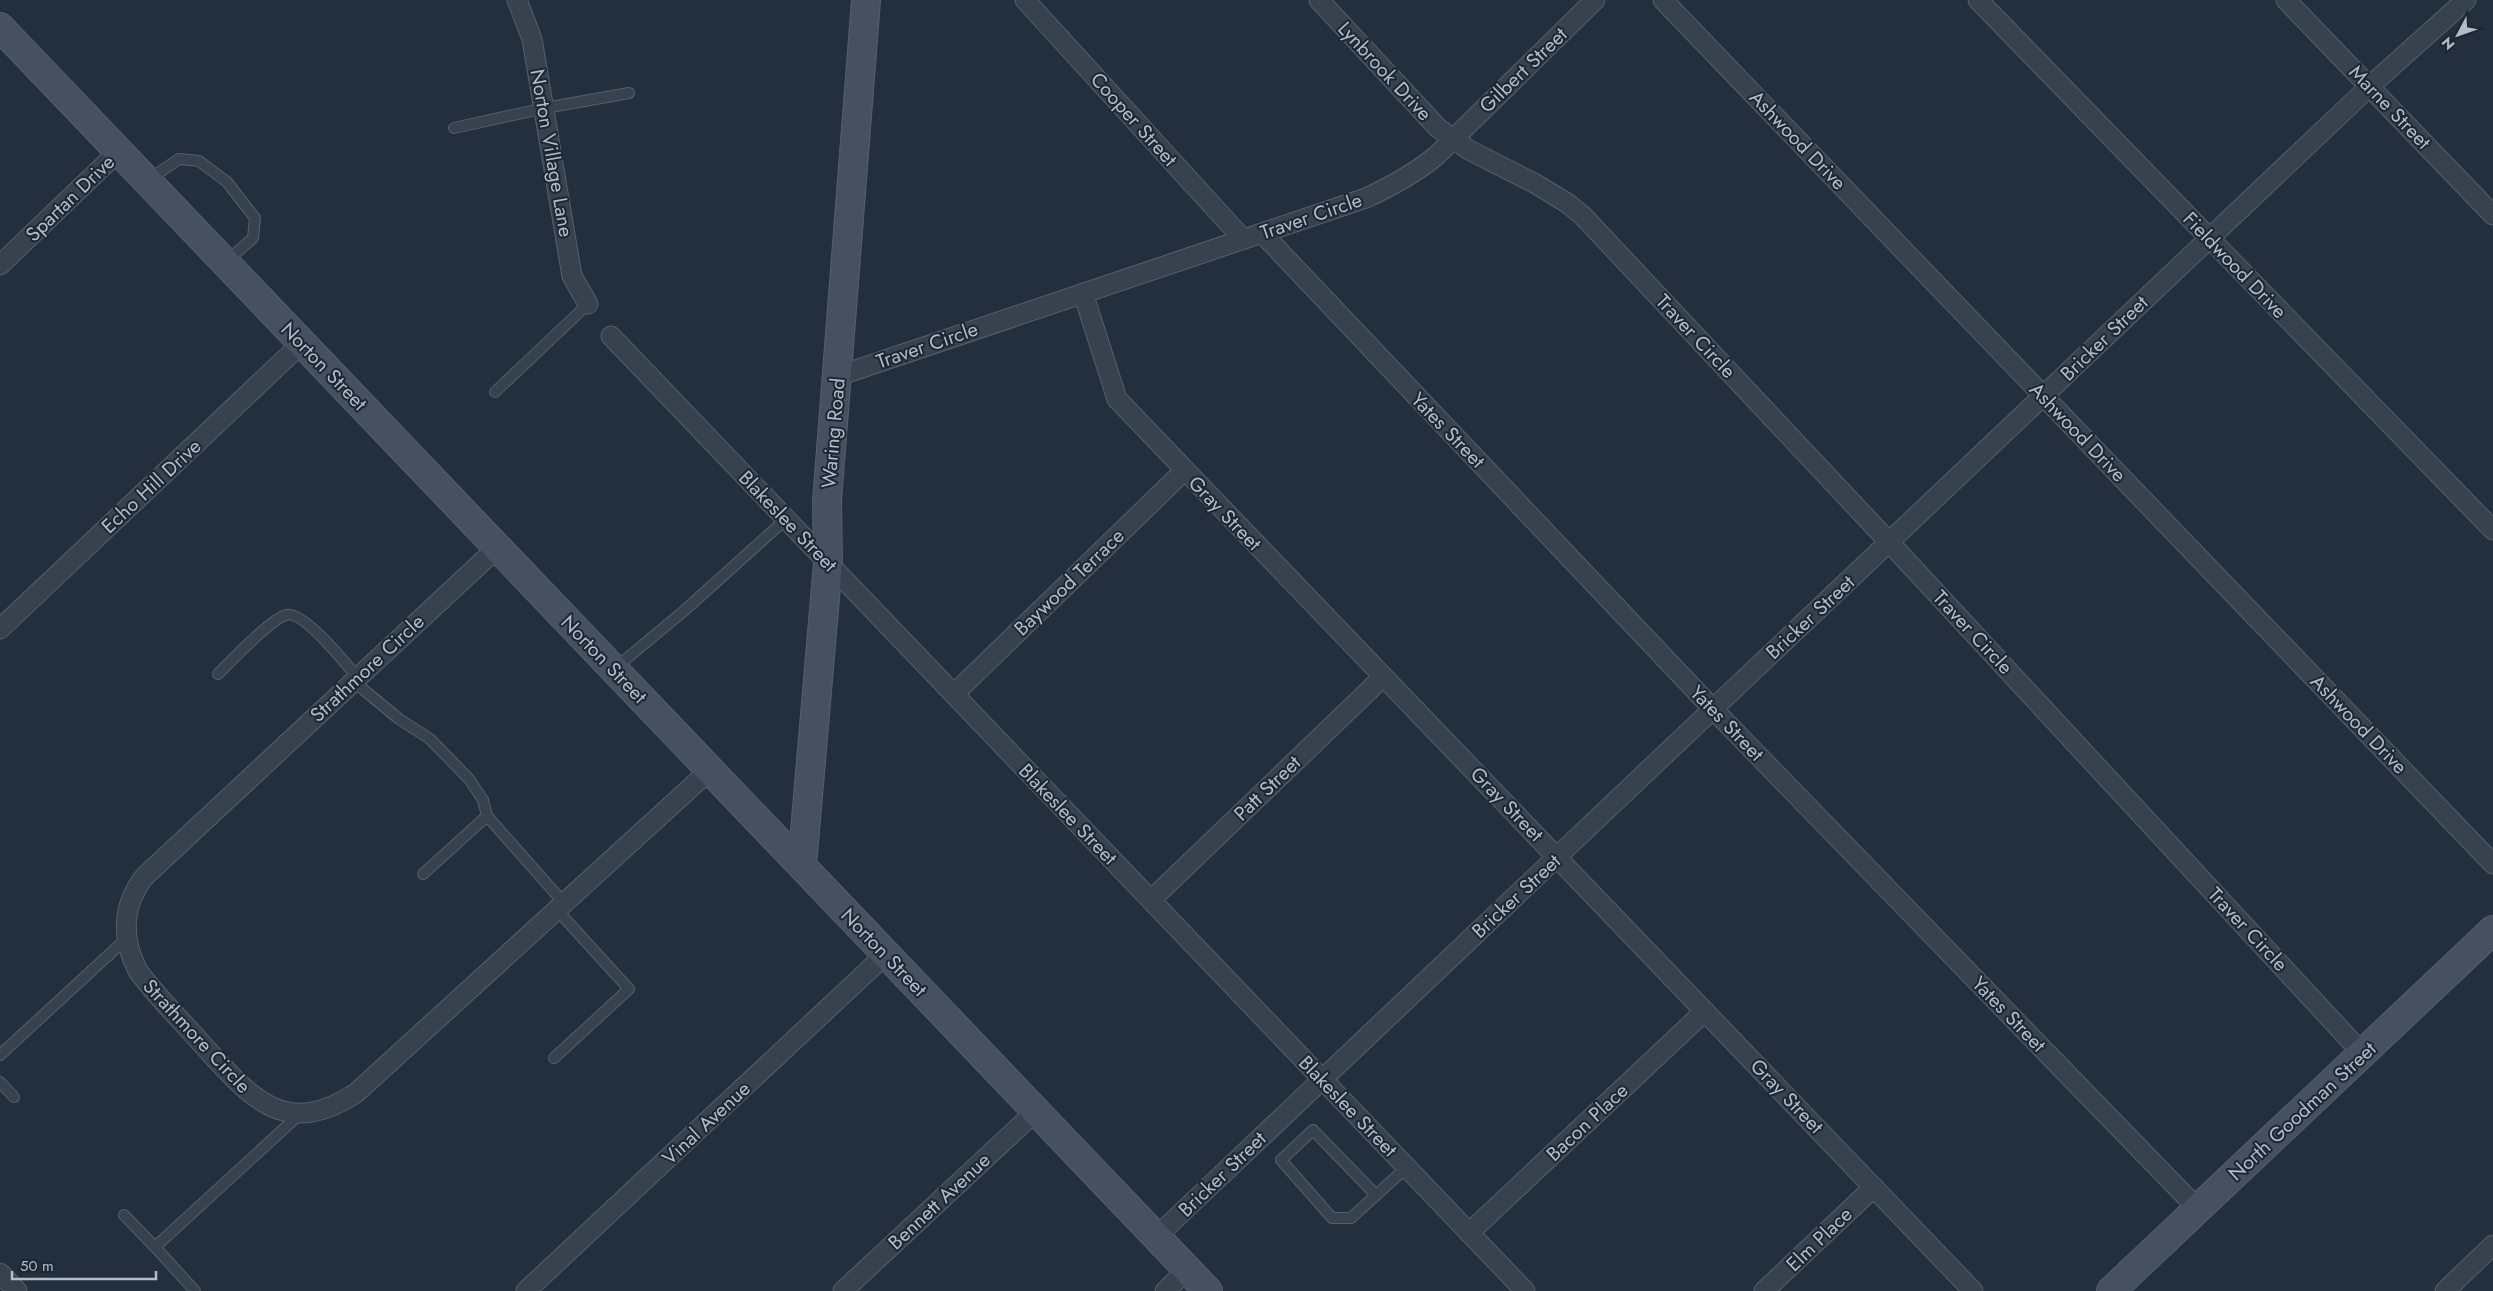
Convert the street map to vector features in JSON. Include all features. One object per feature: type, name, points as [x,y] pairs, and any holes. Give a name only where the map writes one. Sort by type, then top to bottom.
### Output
[{"type":"main road","name":"Waring Road","points":[[802,866],[828,563],[827,501],[866,0]]},
{"type":"main road","name":"Norton Street","points":[[0,27],[1208,1291]]},
{"type":"main road","name":"North Goodman Street","points":[[2111,1291],[2493,930]]},
{"type":"street","name":"Norton Village Lane","points":[[517,0],[532,39],[572,276],[588,304]]},
{"type":"street","name":"Cooper Street","points":[[1025,0],[1243,239]]},
{"type":"street","name":"Lynbrook Drive","points":[[1319,0],[1425,116],[1452,140]]},
{"type":"street","name":"Gilbert Street","points":[[1452,140],[1595,0]]},
{"type":"street","name":"Ashwood Drive","points":[[1663,0],[2493,864]]},
{"type":"street","name":"Fieldwood Drive","points":[[1978,0],[2493,530]]},
{"type":"street","name":"Marne Street","points":[[2286,0],[2493,215]]},
{"type":"street","name":"Bricker Street","points":[[1156,1237],[2209,238],[2370,86],[2466,0]]},
{"type":"street","name":"Traver Circle","points":[[838,376],[1366,198],[1391,187],[1416,172],[1452,140],[1534,182],[1582,215],[1889,542],[2363,1054]]},
{"type":"street","name":"Spartan Drive","points":[[0,265],[119,151]]},
{"type":"street","name":"Yates Street","points":[[1262,233],[1713,709],[2198,1209]]},
{"type":"street","name":"Gray Street","points":[[1083,293],[1117,399],[1382,677],[1558,856],[1974,1291]]},
{"type":"street","name":"Blakeslee Street","points":[[611,336],[1525,1291]]},
{"type":"street","name":"Echo Hill Drive","points":[[0,629],[302,343]]},
{"type":"street","name":"Baywood Terrace","points":[[954,694],[1184,470]]},
{"type":"street","name":"Strathmore Circle","points":[[498,548],[145,876],[130,900],[126,911],[126,940],[130,956],[148,985],[238,1083],[262,1102],[280,1110],[300,1114],[320,1111],[340,1104],[356,1093],[710,770]]},
{"type":"street","name":"Patt Street","points":[[1151,900],[1382,677]]},
{"type":"street","name":"Vinal Avenue","points":[[526,1291],[886,954]]},
{"type":"street","name":"Bacon Place","points":[[1469,1233],[1705,1011]]},
{"type":"street","name":"Bennett Avenue","points":[[843,1291],[1036,1111]]},
{"type":"street","name":"Elm Place","points":[[1764,1291],[1874,1187]]},
{"type":"street","points":[[2445,1291],[2493,1245]]},
{"type":"street","points":[[1165,1291],[1187,1270]]},
{"type":"street","points":[[0,1273],[17,1291]]},
{"type":"lane","points":[[454,128],[545,108],[629,94]]},
{"type":"lane","points":[[147,180],[179,159],[199,161],[227,182],[255,218],[253,238],[225,263]]},
{"type":"lane","points":[[495,392],[588,304]]},
{"type":"lane","points":[[614,669],[685,610],[786,520]]},
{"type":"lane","points":[[218,674],[271,624],[285,615],[292,614],[317,633],[355,679],[408,726],[430,739],[469,779],[483,800],[487,816],[629,988],[554,1058]]},
{"type":"lane","points":[[423,874],[487,816]]},
{"type":"lane","points":[[0,1055],[126,940]]},
{"type":"lane","points":[[0,1082],[14,1097]]},
{"type":"lane","points":[[155,1247],[300,1114]]},
{"type":"lane","points":[[1376,1196],[1313,1130],[1281,1160],[1332,1218],[1351,1218],[1376,1196],[1407,1167]]},
{"type":"lane","points":[[124,1215],[196,1291]]}]
